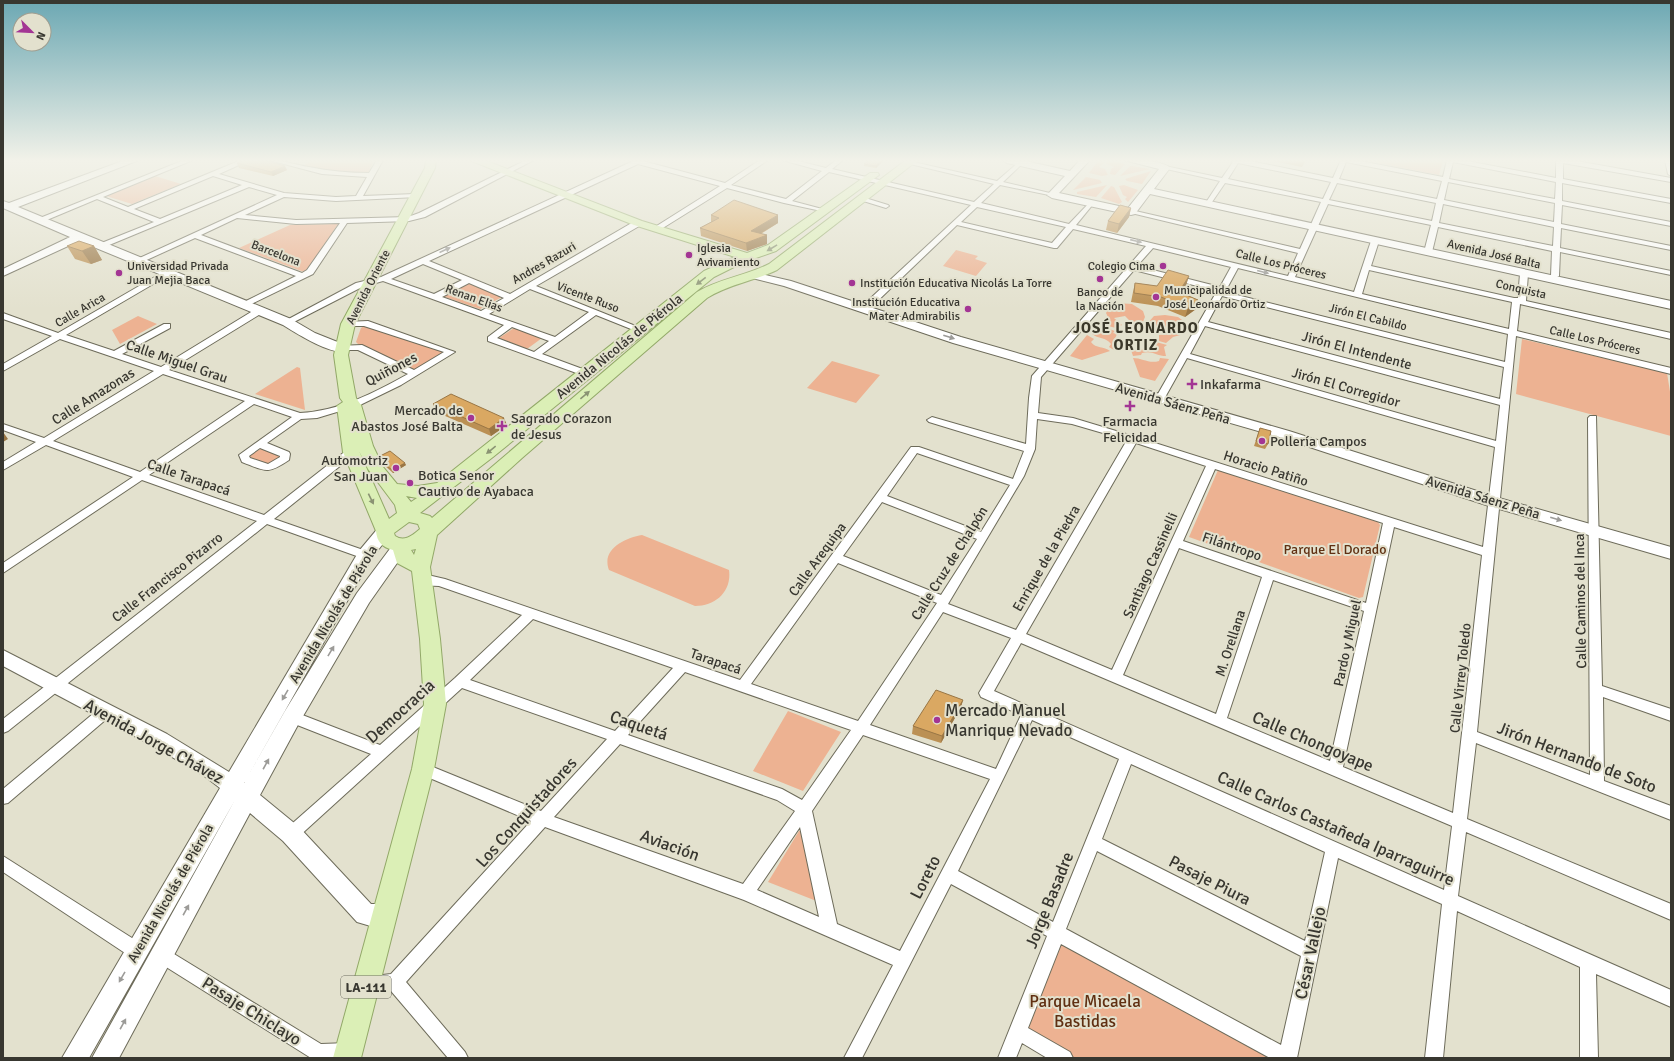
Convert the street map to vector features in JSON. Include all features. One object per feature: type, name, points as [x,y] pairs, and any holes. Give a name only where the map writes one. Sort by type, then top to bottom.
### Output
[{"type":"main road","name":"Avenida Oriente","points":[[401,546],[396,545],[386,539],[385,531],[351,452],[348,404],[341,348],[348,324],[377,280],[408,210]]},
{"type":"main road","name":"Avenida Sáenz Peña","points":[[602,210],[682,238],[748,258],[764,261],[773,267]]},
{"type":"main road","name":"Avenida Nicolás de Piérola","points":[[401,546],[412,544],[419,540],[702,295],[721,284],[773,267],[849,210]]},
{"type":"main road","name":"Avenida Nicolás de Piérola","points":[[385,531],[445,486],[709,274],[772,248],[824,211]]},
{"type":"main road","name":"Avenida Sáenz Peña","points":[[682,238],[711,252],[735,270],[752,275]]},
{"type":"main road","name":"Avenida Oriente","points":[[348,404],[376,469],[403,504],[407,515]]},
{"type":"main road","points":[[392,489],[418,492],[445,486]]},
{"type":"main road","points":[[383,915],[423,769],[435,704],[430,639],[422,575],[429,530],[428,524],[424,520],[407,515]]},
{"type":"main road","points":[[401,546],[404,558],[422,575]]},
{"type":"main road","name":"LA-111","points":[[347,1055],[383,915]]},
{"type":"street","points":[[14,210],[287,322],[312,336],[341,348],[359,348],[414,373]]},
{"type":"street","points":[[39,220],[65,210]]},
{"type":"street","points":[[129,210],[161,222]]},
{"type":"street","points":[[102,246],[190,210]]},
{"type":"street","points":[[137,261],[251,210]]},
{"type":"street","points":[[236,216],[296,222],[344,222],[402,220],[422,215],[433,210]]},
{"type":"street","points":[[287,322],[359,284],[377,280],[422,261],[535,210]]},
{"type":"street","points":[[658,229],[689,210]]},
{"type":"street","points":[[818,210],[824,211]]},
{"type":"street","points":[[867,306],[970,210]]},
{"type":"street","name":"Calle Los Próceres","points":[[1000,210],[1236,265],[1671,371]]},
{"type":"street","points":[[956,223],[1054,246],[1085,210]]},
{"type":"street","points":[[1121,210],[1302,252]]},
{"type":"street","name":"Avenida José Balta","points":[[1239,210],[1671,301]]},
{"type":"street","points":[[1290,279],[1322,210]]},
{"type":"street","points":[[1363,210],[1671,274]]},
{"type":"street","points":[[1428,250],[1438,210]]},
{"type":"street","points":[[1478,210],[1671,248]]},
{"type":"street","points":[[1555,276],[1558,210]]},
{"type":"street","points":[[1597,210],[1671,224]]},
{"type":"street","points":[[245,305],[304,276],[315,267],[344,222]]},
{"type":"street","name":"Andres Razuri","points":[[482,314],[638,223]]},
{"type":"street","name":"Avenida José Balta","points":[[1315,226],[1375,241],[1428,250],[1524,274],[1671,305]]},
{"type":"street","name":"Barcelona","points":[[194,235],[304,276]]},
{"type":"street","points":[[3,273],[79,237]]},
{"type":"street","points":[[1357,295],[1375,241]]},
{"type":"street","name":"Calle Cruz de Chalpón","points":[[746,893],[943,603],[1015,483],[1030,449],[1033,433],[1034,387],[1037,376],[1151,245]]},
{"type":"street","points":[[422,261],[510,297]]},
{"type":"street","points":[[1162,395],[1236,265]]},
{"type":"street","name":"Avenida Sáenz Peña","points":[[773,267],[867,306]]},
{"type":"street","name":"Jirón El Cabildo","points":[[1132,267],[1221,292],[1509,366]]},
{"type":"street","name":"Conquista","points":[[1366,267],[1671,336]]},
{"type":"street","name":"Calle Arica","points":[[3,368],[168,273]]},
{"type":"street","name":"Calle Virrey Toledo","points":[[1434,1058],[1450,900],[1470,735],[1504,403],[1513,333],[1524,274]]},
{"type":"street","name":"Avenida Sáenz Peña","points":[[752,275],[779,280],[867,306],[1495,497],[1595,525],[1671,542]]},
{"type":"street","name":"Renan Elias","points":[[377,280],[435,297],[555,340]]},
{"type":"street","points":[[435,297],[468,280]]},
{"type":"street","name":"Vicente Ruso","points":[[528,286],[639,329]]},
{"type":"street","name":"Calle Amazonas","points":[[3,468],[259,311]]},
{"type":"street","points":[[535,355],[595,312]]},
{"type":"street","name":"Calle Miguel Grau","points":[[3,316],[299,416],[317,415],[348,404]]},
{"type":"street","name":"Quiñones","points":[[348,324],[365,323],[451,352],[414,373],[348,404]]},
{"type":"street","name":"Jirón El Intendente","points":[[1203,323],[1504,403]]},
{"type":"street","points":[[511,324],[491,339],[585,373]]},
{"type":"street","points":[[115,354],[167,326]]},
{"type":"street","name":"Jirón El Corregidor","points":[[1185,356],[1500,445]]},
{"type":"street","points":[[3,569],[252,400]]},
{"type":"street","points":[[259,444],[299,416]]},
{"type":"street","name":"Horacio Patiño","points":[[1033,416],[1073,422],[1133,439],[1488,554]]},
{"type":"street","name":"Calle Caminos del Inca","points":[[1593,418],[1597,784]]},
{"type":"street","points":[[932,420],[1030,449]]},
{"type":"street","name":"Calle Tarapacá","points":[[3,427],[266,518],[365,555]]},
{"type":"street","name":"Enrique de la Piedra","points":[[986,693],[1133,439]]},
{"type":"street","name":"Calle Arequipa","points":[[743,686],[915,449],[1015,483]]},
{"type":"street","name":"Calle Francisco Pizarro","points":[[3,727],[351,452]]},
{"type":"street","name":"Santiago Cassinelli","points":[[1115,677],[1212,465]]},
{"type":"street","points":[[880,497],[983,537]]},
{"type":"street","name":"Pardo y Miguel","points":[[1335,770],[1389,523]]},
{"type":"street","name":"Avenida Sáenz Peña","points":[[1595,525],[1671,553]]},
{"type":"street","name":"Avenida Nicolás de Piérola","points":[[105,1058],[162,954],[240,792],[365,555],[385,531]]},
{"type":"street","name":"Filántropo","points":[[1176,543],[1370,609]]},
{"type":"street","name":"Avenida Nicolás de Piérola","points":[[74,1058],[137,951],[240,792],[292,717],[363,598],[401,546]]},
{"type":"street","name":"Calle Chongoyape","points":[[836,558],[1671,912]]},
{"type":"street","name":"M. Orellana","points":[[1220,721],[1269,574]]},
{"type":"street","name":"Tarapacá","points":[[422,575],[432,580],[683,665],[999,776]]},
{"type":"street","name":"Democracia","points":[[291,834],[460,682],[532,613]]},
{"type":"street","name":"Avenida Jorge Chávez","points":[[3,657],[210,769],[291,834],[366,914],[374,916],[383,915]]},
{"type":"street","name":"Los Conquistadores","points":[[395,982],[683,665]]},
{"type":"street","name":"Caquetá","points":[[460,682],[782,795],[804,809]]},
{"type":"street","points":[[1596,688],[1671,715]]},
{"type":"street","name":"Calle Carlos Castañeda Iparraguirre","points":[[986,693],[1671,999]]},
{"type":"street","points":[[3,798],[106,712]]},
{"type":"street","name":"Loreto","points":[[853,1058],[999,776],[1029,712]]},
{"type":"street","points":[[292,717],[382,752]]},
{"type":"street","name":"Jirón Hernando de Soto","points":[[1470,735],[1671,813]]},
{"type":"street","name":"Jorge Basadre","points":[[1007,1058],[1127,756]]},
{"type":"street","name":"Aviación","points":[[423,769],[542,819],[746,893],[903,961]]},
{"type":"street","points":[[804,809],[830,929]]},
{"type":"street","name":"Pasaje Piura","points":[[1092,842],[1310,952]]},
{"type":"street","name":"César Vallejo","points":[[1287,1058],[1333,848]]},
{"type":"street","points":[[3,863],[137,951]]},
{"type":"street","points":[[948,874],[1287,1058]]},
{"type":"street","name":"Pasaje Chiclayo","points":[[162,954],[319,1053],[347,1055]]},
{"type":"street","points":[[1588,962],[1588,1058]]},
{"type":"street","points":[[366,985],[395,982],[460,1058]]},
{"type":"street","points":[[1017,1031],[1064,1058]]},
{"type":"green space","points":[[338,224],[308,270],[304,272],[239,248],[290,225]]},
{"type":"green space","points":[[956,250],[978,256],[975,259],[987,263],[976,276],[943,266]]},
{"type":"green space","points":[[468,283],[502,297],[480,309],[442,296]]},
{"type":"green space","points":[[1117,303],[1132,304],[1143,311],[1145,317],[1142,324],[1132,323],[1125,316],[1114,318],[1122,325],[1116,328],[1108,326],[1109,319],[1106,313],[1111,305]]},
{"type":"green space","points":[[1165,315],[1178,317],[1189,325],[1184,334],[1173,337],[1166,343],[1159,341],[1159,335],[1171,334],[1167,333],[1164,327],[1153,329],[1146,325],[1154,316]]},
{"type":"green space","points":[[138,316],[157,324],[120,344],[112,330]]},
{"type":"green space","points":[[364,326],[445,352],[416,370],[412,370],[358,344],[356,342],[361,328]]},
{"type":"green space","points":[[514,328],[542,338],[527,349],[499,338]]},
{"type":"green space","points":[[1106,328],[1115,331],[1113,333],[1117,334],[1114,341],[1122,348],[1114,350],[1109,347],[1111,344],[1109,342],[1092,334]]},
{"type":"green space","points":[[1087,335],[1094,339],[1091,342],[1093,344],[1110,351],[1082,360],[1070,356]]},
{"type":"green space","points":[[1522,339],[1667,373],[1671,398],[1671,436],[1516,394]]},
{"type":"green space","points":[[1156,342],[1167,345],[1164,347],[1166,356],[1146,352],[1142,353],[1141,355],[1133,356],[1131,350],[1142,350],[1151,343],[1156,344]]},
{"type":"green space","points":[[1133,358],[1152,362],[1159,361],[1160,358],[1169,359],[1155,381],[1140,377]]},
{"type":"green space","points":[[832,361],[880,375],[856,403],[807,388]]},
{"type":"green space","points":[[297,367],[300,368],[305,410],[255,394]]},
{"type":"green space","points":[[263,448],[283,457],[267,465],[250,458],[250,454]]},
{"type":"green space","name":"Parque El Dorado","points":[[1218,470],[1378,522],[1380,525],[1363,597],[1359,598],[1189,537]]},
{"type":"green space","points":[[642,535],[729,570],[728,584],[725,591],[716,600],[710,603],[695,606],[609,570],[607,563],[611,550],[622,542]]},
{"type":"green space","points":[[788,711],[841,732],[803,791],[753,771]]},
{"type":"green space","points":[[799,831],[803,831],[819,902],[768,882]]},
{"type":"green space","name":"Parque Micaela Bastidas","points":[[1060,943],[1270,1058],[1070,1058],[1025,1032]]},
{"type":"building","points":[[719,210],[762,210],[778,215],[751,231],[767,235],[746,243],[700,228],[719,218],[711,215]]},
{"type":"building","points":[[1117,210],[1130,210],[1119,224],[1108,221]]},
{"type":"building","points":[[79,241],[94,246],[82,251],[67,246]]},
{"type":"building","points":[[1168,270],[1189,276],[1179,292],[1198,300],[1188,308],[1161,297],[1134,293],[1135,283],[1157,286]]},
{"type":"building","points":[[451,394],[504,418],[489,429],[433,404]]},
{"type":"building","points":[[1260,428],[1271,431],[1268,444],[1256,441]]},
{"type":"building","points":[[390,451],[405,463],[392,470],[382,462],[380,456]]},
{"type":"building","name":"Mercado Manuel Manrique Nevado","points":[[936,690],[963,700],[942,736],[913,726]]},
{"type":"place","name":"Iglesia Avivamiento","points":[[689,255]]},
{"type":"place","name":"Colegio Cima","points":[[1163,266]]},
{"type":"place","name":"Universidad Privada Juan Mejia Baca","points":[[119,273]]},
{"type":"place","name":"Banco de la Nación","points":[[1100,279]]},
{"type":"place","name":"Institución Educativa Nicolás La Torre","points":[[852,283]]},
{"type":"place","name":"Municipalidad de José Leonardo Ortiz","points":[[1156,297]]},
{"type":"place","name":"Institución Educativa Mater Admirabilis","points":[[968,309]]},
{"type":"place","name":"Inkafarma","points":[[1192,384]]},
{"type":"place","name":"Farmacia Felicidad","points":[[1130,406]]},
{"type":"place","name":"Mercado de Abastos José Balta","points":[[471,418]]},
{"type":"place","name":"Sagrado Corazon de Jesus","points":[[502,426]]},
{"type":"place","name":"Pollería Campos","points":[[1262,441]]},
{"type":"place","name":"Automotriz San Juan","points":[[396,468]]},
{"type":"place","name":"Botica Senor Cautivo de Ayabaca","points":[[410,483]]},
{"type":"place","name":"Mercado Manuel Manrique Nevado","points":[[937,720]]},
{"type":"district","name":"JOSÉ LEONARDO ORTIZ","points":[[1136,336]]}]
